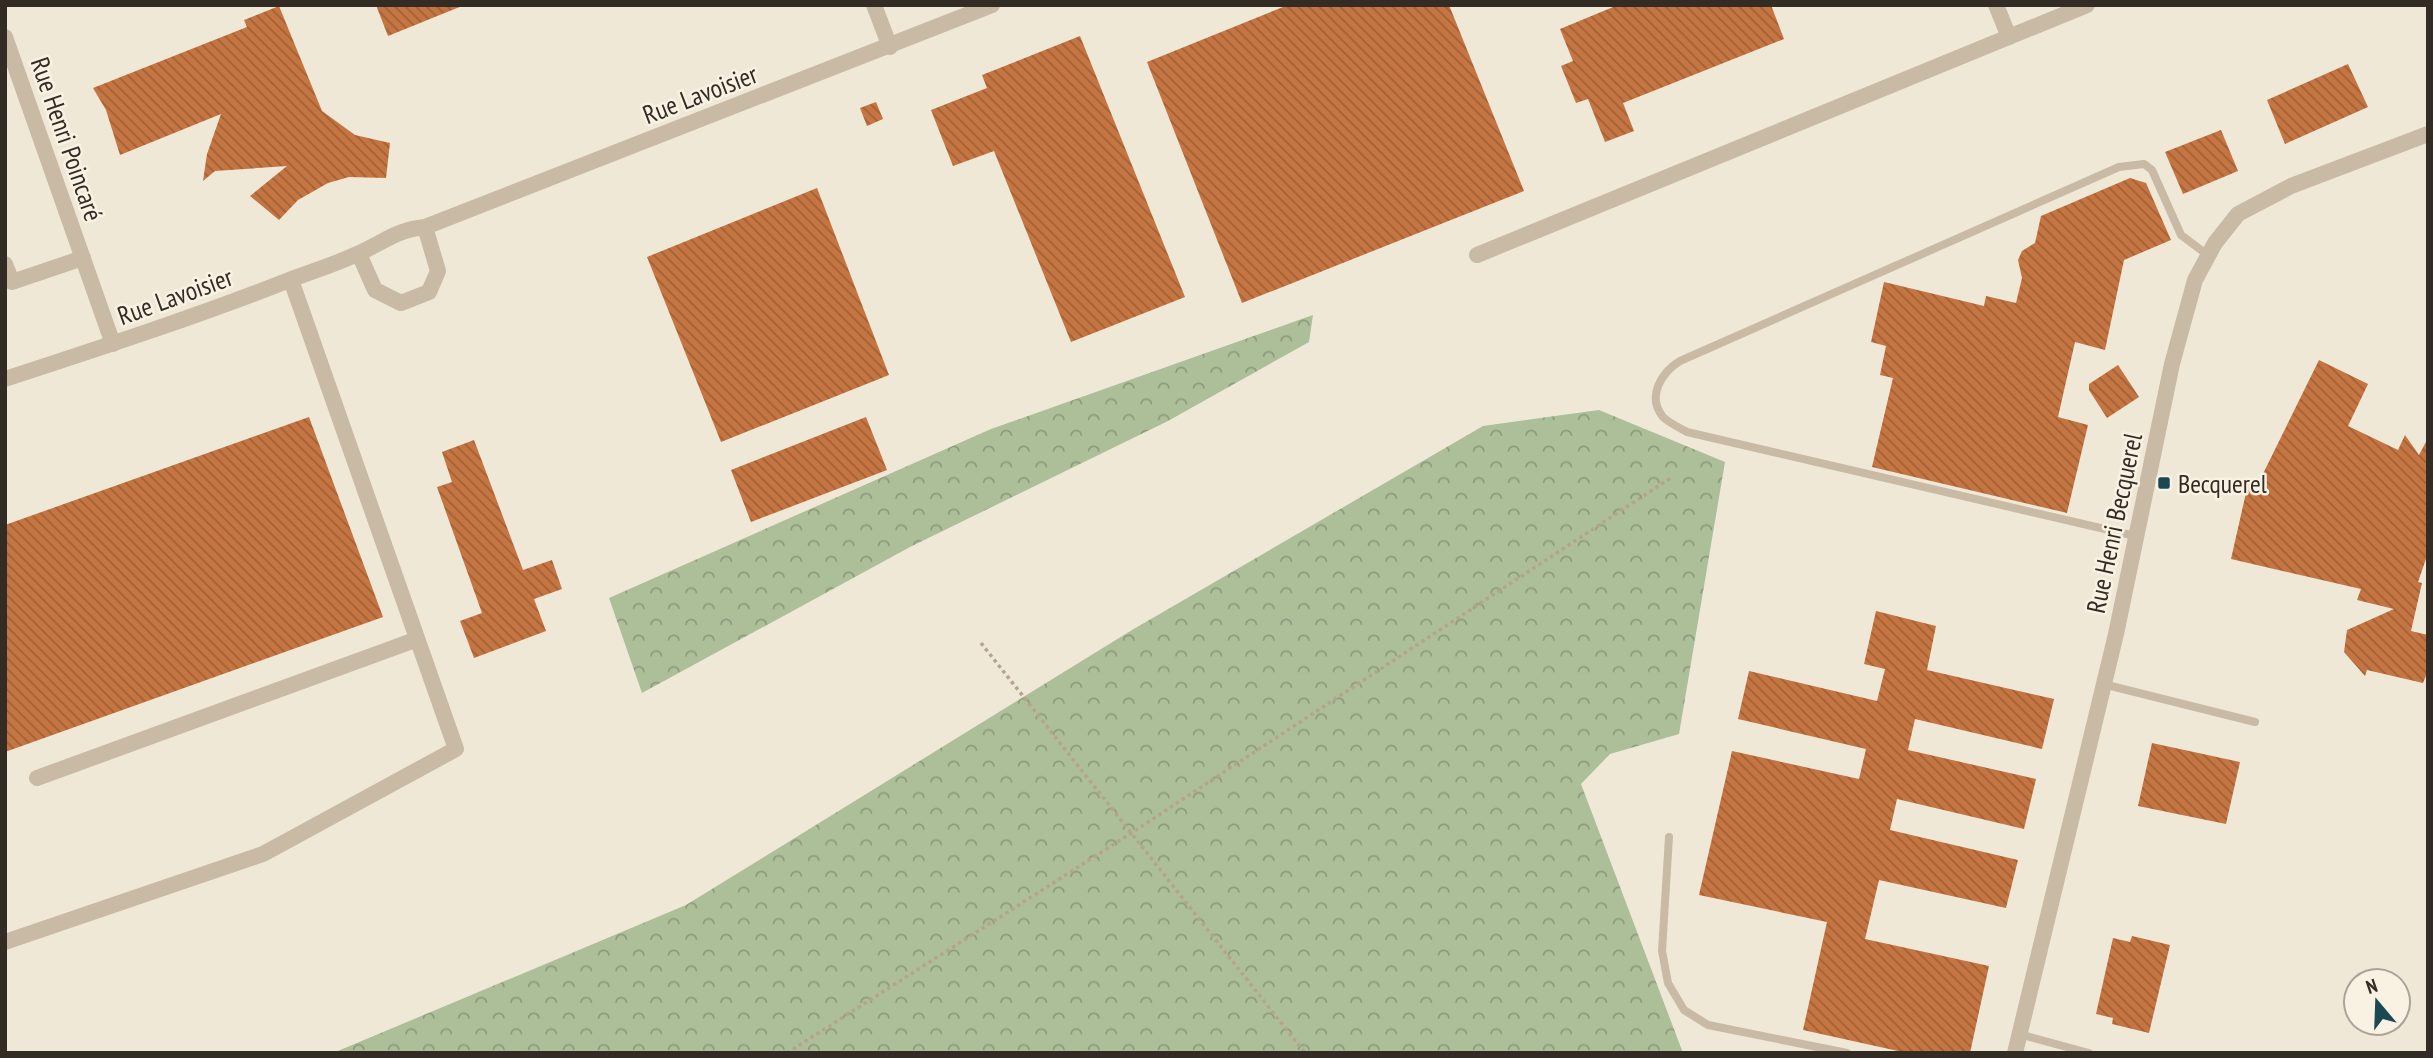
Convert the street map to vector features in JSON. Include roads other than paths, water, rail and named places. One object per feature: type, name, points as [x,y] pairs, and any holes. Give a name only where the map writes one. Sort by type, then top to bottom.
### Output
[{"type":"street","points":[[874,5],[890,47]]},
{"type":"street","name":"Rue Lavoisier","points":[[5,379],[113,344],[291,280],[359,254],[381,239],[406,229],[425,227],[992,5]]},
{"type":"street","points":[[1996,5],[2009,37]]},
{"type":"street","points":[[1476,255],[2087,5]]},
{"type":"street","name":"Rue Henri Poincaré","points":[[5,37],[113,344]]},
{"type":"street","name":"Rue Henri Becquerel","points":[[2015,1053],[2103,684],[2172,364],[2195,280],[2208,256],[2238,214],[2291,186],[2428,134]]},
{"type":"street","points":[[359,254],[375,290],[401,303],[429,292],[438,271],[425,227]]},
{"type":"street","name":"Rue Henri Poincaré","points":[[5,264],[12,282],[83,258]]},
{"type":"street","points":[[5,942],[262,854],[456,749],[415,640],[291,280]]},
{"type":"street","points":[[37,778],[415,640]]},
{"type":"lane","points":[[2135,537],[1687,432],[1664,417],[1658,405],[1659,382],[1668,368],[1680,361],[2119,167],[2144,164],[2152,170],[2181,235],[2191,246],[2208,256]]},
{"type":"lane","points":[[2103,684],[2255,722]]},
{"type":"lane","points":[[1669,837],[1662,950],[1668,983],[1684,1010],[1707,1025],[1847,1053]]},
{"type":"lane","points":[[2019,1034],[2089,1053]]},
{"type":"place","name":"Becquerel","points":[[2164,483]]}]
